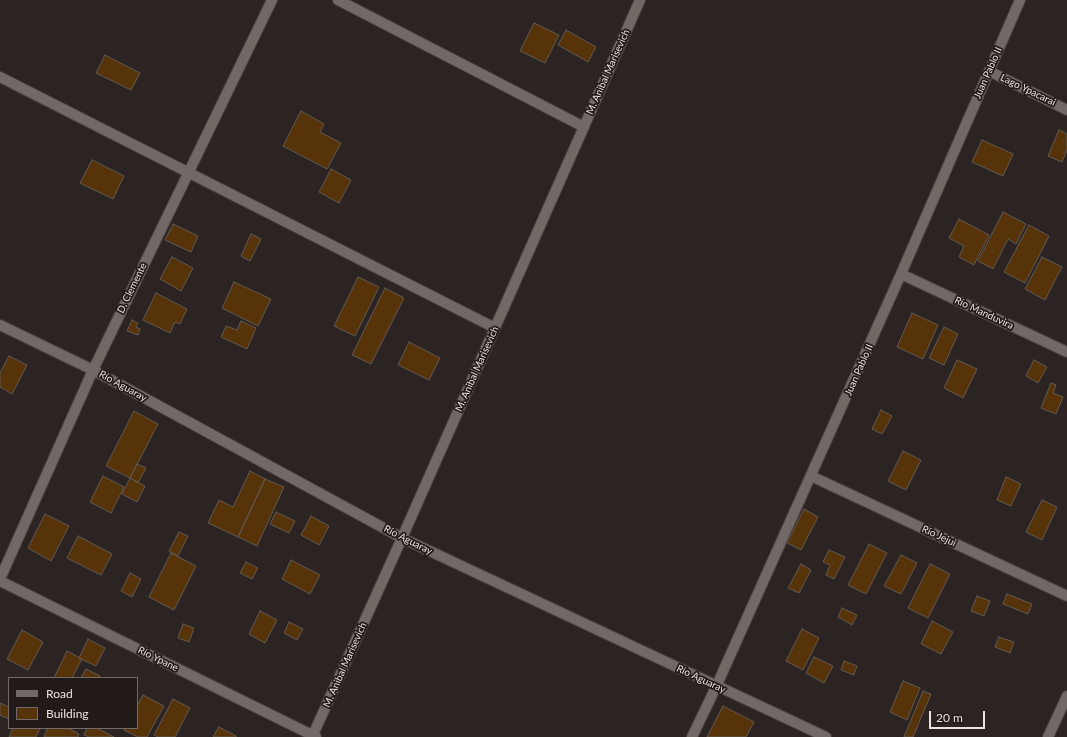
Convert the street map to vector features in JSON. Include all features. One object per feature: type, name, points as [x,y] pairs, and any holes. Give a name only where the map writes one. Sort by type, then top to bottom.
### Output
[{"type":"street","name":"D. Clemente","points":[[0,580],[93,370],[272,0]]},
{"type":"street","points":[[338,0],[584,127]]},
{"type":"street","name":"M. Anibal Marisevich","points":[[314,736],[640,0]]},
{"type":"street","name":"Juan Pablo II","points":[[692,737],[716,687],[901,274],[1020,0]]},
{"type":"street","name":"Lago Ypacarai","points":[[989,71],[1067,110]]},
{"type":"street","points":[[0,77],[495,328]]},
{"type":"street","name":"Río Manduvira","points":[[901,274],[1067,352]]},
{"type":"street","name":"Río Aguaray","points":[[0,325],[93,370],[402,538],[716,687],[826,737]]},
{"type":"street","name":"Río Jejui","points":[[811,476],[1067,596]]},
{"type":"street","name":"Río Ypane","points":[[0,580],[314,736]]},
{"type":"street","points":[[1048,737],[1067,696]]},
{"type":"building","points":[[534,23],[559,35],[545,63],[520,51]]},
{"type":"building","points":[[566,30],[596,47],[588,62],[558,45]]},
{"type":"building","points":[[105,55],[140,73],[131,90],[96,73]]},
{"type":"building","points":[[301,111],[324,124],[320,132],[341,143],[327,169],[283,146]]},
{"type":"building","points":[[1059,130],[1067,134],[1067,150],[1062,162],[1048,156]]},
{"type":"building","points":[[982,140],[1013,154],[1003,176],[972,162]]},
{"type":"building","points":[[92,160],[124,176],[113,199],[80,183]]},
{"type":"building","points":[[331,169],[351,180],[339,203],[319,192]]},
{"type":"building","points":[[1003,212],[1026,224],[1016,244],[1008,239],[993,269],[978,261]]},
{"type":"building","points":[[959,219],[989,235],[974,265],[959,257],[964,246],[949,238]]},
{"type":"building","points":[[173,224],[198,236],[191,252],[165,240]]},
{"type":"building","points":[[1029,225],[1049,236],[1025,283],[1004,272]]},
{"type":"building","points":[[251,234],[261,239],[250,261],[241,256]]},
{"type":"building","points":[[172,257],[193,268],[181,291],[160,279]]},
{"type":"building","points":[[1042,257],[1062,267],[1045,300],[1025,289]]},
{"type":"building","points":[[358,277],[379,287],[355,336],[334,326]]},
{"type":"building","points":[[234,282],[271,299],[258,326],[222,308]]},
{"type":"building","points":[[385,288],[404,298],[371,364],[352,355]]},
{"type":"building","points":[[156,293],[187,309],[180,324],[175,322],[170,333],[143,320]]},
{"type":"building","points":[[912,313],[938,325],[923,359],[897,347]]},
{"type":"building","points":[[132,320],[138,323],[136,327],[140,329],[138,335],[127,331]]},
{"type":"building","points":[[241,321],[256,328],[247,349],[221,337],[226,326],[237,330]]},
{"type":"building","points":[[944,327],[958,334],[944,365],[929,358]]},
{"type":"building","points":[[409,342],[440,358],[429,380],[398,365]]},
{"type":"building","points":[[9,356],[27,365],[12,394],[0,387],[0,373]]},
{"type":"building","points":[[957,360],[977,369],[963,398],[944,388]]},
{"type":"building","points":[[1034,360],[1047,367],[1038,383],[1026,376]]},
{"type":"building","points":[[1051,383],[1056,385],[1053,393],[1063,397],[1056,414],[1041,408]]},
{"type":"building","points":[[881,410],[892,416],[882,434],[872,429]]},
{"type":"building","points":[[134,411],[158,424],[130,478],[106,466]]},
{"type":"building","points":[[903,451],[921,460],[906,490],[888,481]]},
{"type":"building","points":[[137,464],[146,468],[138,483],[130,478]]},
{"type":"building","points":[[250,471],[265,479],[238,537],[208,523],[219,500],[233,507]]},
{"type":"building","points":[[103,476],[124,487],[111,513],[90,502]]},
{"type":"building","points":[[1006,477],[1021,484],[1011,506],[997,500]]},
{"type":"building","points":[[130,478],[145,486],[137,502],[122,494]]},
{"type":"building","points":[[265,479],[284,487],[257,546],[238,537]]},
{"type":"building","points":[[1042,500],[1057,507],[1042,540],[1026,532]]},
{"type":"building","points":[[804,509],[818,517],[801,550],[787,543]]},
{"type":"building","points":[[276,512],[295,521],[289,533],[270,524]]},
{"type":"building","points":[[45,514],[69,526],[51,561],[28,548]]},
{"type":"building","points":[[311,516],[329,526],[319,545],[301,535]]},
{"type":"building","points":[[179,532],[188,536],[178,556],[169,551]]},
{"type":"building","points":[[78,536],[112,554],[101,575],[67,558]]},
{"type":"building","points":[[869,544],[887,553],[866,594],[848,585]]},
{"type":"building","points":[[829,550],[845,557],[834,579],[826,575],[830,565],[823,562]]},
{"type":"building","points":[[171,553],[196,566],[174,610],[149,597]]},
{"type":"building","points":[[901,555],[917,563],[901,594],[884,586]]},
{"type":"building","points":[[291,560],[320,575],[310,594],[282,579]]},
{"type":"building","points":[[246,562],[258,568],[252,579],[240,573]]},
{"type":"building","points":[[801,564],[811,570],[799,593],[788,588]]},
{"type":"building","points":[[930,564],[950,574],[928,618],[908,608]]},
{"type":"building","points":[[130,573],[141,579],[132,597],[121,591]]},
{"type":"building","points":[[1007,594],[1032,604],[1028,614],[1003,604]]},
{"type":"building","points":[[977,596],[990,601],[984,616],[971,611]]},
{"type":"building","points":[[842,608],[857,615],[852,625],[838,617]]},
{"type":"building","points":[[260,611],[277,620],[265,643],[249,634]]},
{"type":"building","points":[[932,621],[953,632],[941,654],[921,644]]},
{"type":"building","points":[[289,622],[303,629],[297,640],[284,633]]},
{"type":"building","points":[[183,624],[194,628],[189,642],[178,638]]},
{"type":"building","points":[[802,629],[819,638],[803,670],[786,661]]},
{"type":"building","points":[[22,630],[43,642],[28,670],[7,659]]},
{"type":"building","points":[[999,637],[1014,642],[1010,653],[995,647]]},
{"type":"building","points":[[88,639],[105,648],[96,666],[79,658]]},
{"type":"building","points":[[67,651],[82,659],[73,677],[54,677]]},
{"type":"building","points":[[814,657],[833,666],[824,683],[806,673]]},
{"type":"building","points":[[844,661],[857,666],[854,675],[841,670]]},
{"type":"building","points":[[86,669],[100,676],[100,677],[82,677]]},
{"type":"building","points":[[903,681],[920,688],[907,720],[890,712]]},
{"type":"building","points":[[923,691],[931,694],[913,737],[904,737]]},
{"type":"building","points":[[143,695],[164,706],[147,737],[138,737],[124,730],[138,729],[138,704]]},
{"type":"building","points":[[173,699],[190,708],[175,737],[158,737],[154,735]]},
{"type":"building","points":[[0,703],[8,707],[8,719],[0,715]]},
{"type":"building","points":[[723,706],[754,722],[746,737],[707,737]]},
{"type":"building","points":[[219,727],[236,736],[236,737],[213,737]]},
{"type":"building","points":[[13,729],[40,729],[36,737],[9,737]]},
{"type":"building","points":[[48,729],[70,729],[79,734],[78,737],[44,737]]},
{"type":"building","points":[[87,729],[99,729],[114,737],[89,737],[84,735]]}]
